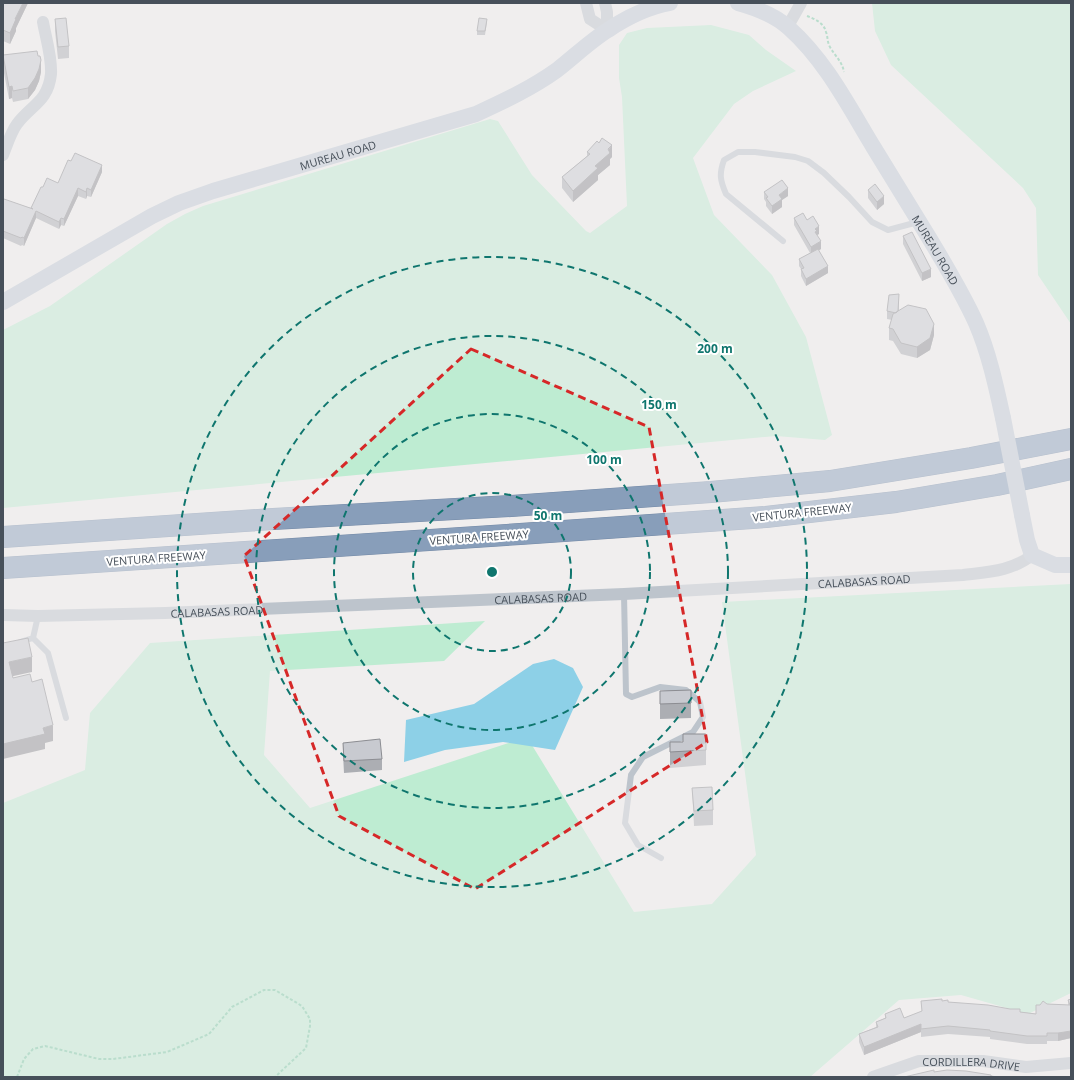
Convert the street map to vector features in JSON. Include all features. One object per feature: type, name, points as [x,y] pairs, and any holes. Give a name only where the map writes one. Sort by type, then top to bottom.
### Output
[{"type":"highway","points":[[3,537],[273,519],[518,505],[703,492],[830,481],[971,458],[1071,439]]},
{"type":"highway","name":"VENTURA FREEWAY","points":[[3,568],[520,534],[766,516],[896,502],[997,485],[1071,468]]},
{"type":"main road","name":"MUREAU ROAD","points":[[5,298],[152,216],[179,203],[213,191],[476,114],[501,103],[524,91],[557,70],[607,30],[635,15],[670,3]]},
{"type":"main road","name":"MUREAU ROAD","points":[[738,3],[755,8],[773,16],[788,26],[810,49],[839,90],[950,273],[976,324],[992,371],[1004,418],[1026,535],[1032,555]]},
{"type":"main road","points":[[1032,555],[1055,565],[1071,565]]},
{"type":"street","points":[[586,3],[590,19],[607,30]]},
{"type":"street","points":[[605,3],[607,12],[607,30]]},
{"type":"street","points":[[788,26],[801,3]]},
{"type":"street","points":[[3,155],[16,125],[39,103],[47,90],[51,75],[51,58],[43,22]]},
{"type":"street","name":"CALABASAS ROAD","points":[[3,615],[38,616],[165,613],[624,594],[963,575],[1014,566],[1024,562],[1032,555]]},
{"type":"street","name":"CORDILLERA DRIVE","points":[[873,1077],[919,1061],[983,1061],[1026,1067],[1071,1063]]},
{"type":"lane","points":[[784,241],[726,194],[721,183],[720,170],[724,160],[738,152],[755,152],[808,160],[849,197],[872,222],[888,230],[919,222]]},
{"type":"lane","points":[[624,594],[626,694],[632,697],[660,687],[686,690],[700,702],[703,717],[693,732],[643,757],[631,775],[625,823],[638,845],[661,858]]},
{"type":"lane","points":[[33,638],[38,616]]},
{"type":"lane","points":[[10,644],[33,638]]},
{"type":"lane","points":[[33,638],[48,653],[66,718]]},
{"type":"path","points":[[808,16],[819,22],[824,27],[830,48],[842,66],[846,84],[839,90]]},
{"type":"path","points":[[17,1077],[24,1059],[34,1049],[44,1046],[99,1059],[113,1059],[167,1052],[209,1034],[232,1007],[264,990],[275,990],[302,1006],[310,1019],[310,1026],[306,1048],[275,1077]]},
{"type":"highlighted area","points":[[471,349],[649,427],[707,742],[475,889],[339,816],[244,556]]},
{"type":"green space","points":[[872,3],[1071,3],[1071,324],[1038,275],[1036,208],[1023,188],[891,65],[875,31]]},
{"type":"green space","points":[[711,25],[749,35],[766,50],[796,71],[753,91],[734,104],[693,158],[714,215],[772,275],[806,337],[832,435],[825,440],[776,436],[3,508],[3,330],[50,306],[167,224],[203,206],[490,119],[498,121],[532,175],[586,231],[590,233],[627,206],[622,97],[619,78],[619,45],[627,33],[647,28]]},
{"type":"green space","points":[[1071,584],[1071,993],[1028,1014],[961,995],[899,1000],[810,1077],[3,1077],[3,803],[85,770],[90,713],[150,643],[485,621],[444,661],[270,671],[264,755],[310,808],[527,737],[634,912],[712,904],[756,855],[722,602]]},
{"type":"water","points":[[554,659],[573,668],[583,687],[555,750],[503,742],[445,750],[404,762],[406,720],[474,704],[533,664]]},
{"type":"building","points":[[3,3],[23,3],[10,33],[3,30]]},
{"type":"building","points":[[66,18],[69,46],[58,47],[55,19]]},
{"type":"building","points":[[479,18],[487,19],[485,31],[477,31]]},
{"type":"building","points":[[37,51],[41,60],[35,78],[28,88],[13,91],[12,86],[9,87],[3,55]]},
{"type":"building","points":[[602,138],[612,145],[608,149],[610,153],[595,166],[598,168],[573,191],[562,177],[590,154],[587,152],[597,141],[599,143]]},
{"type":"building","points":[[75,153],[102,165],[91,190],[87,188],[86,192],[78,188],[64,219],[61,218],[59,222],[36,211],[24,238],[3,231],[4,199],[33,209],[31,208],[47,178],[58,183],[68,160],[71,161]]},
{"type":"building","points":[[782,180],[788,188],[779,195],[782,199],[772,206],[766,198],[768,197],[764,192]]},
{"type":"building","points":[[875,184],[884,196],[877,202],[868,190]]},
{"type":"building","points":[[803,213],[807,220],[813,216],[819,226],[815,229],[817,231],[815,232],[821,241],[811,247],[794,218]]},
{"type":"building","points":[[912,232],[931,269],[922,273],[903,236]]},
{"type":"building","points":[[818,249],[828,266],[806,279],[801,269],[804,268],[799,259]]},
{"type":"building","points":[[899,294],[898,311],[896,313],[887,311],[889,295]]},
{"type":"building","points":[[908,305],[926,309],[934,324],[930,338],[917,347],[901,343],[893,329],[889,328],[893,314]]},
{"type":"building","points":[[28,638],[32,657],[9,662],[13,678],[30,674],[32,682],[42,679],[53,725],[43,728],[45,734],[3,744],[3,643]]},
{"type":"building","points":[[691,690],[691,703],[660,704],[660,691]]},
{"type":"building","points":[[683,734],[706,734],[706,750],[670,752],[670,742],[683,742]]},
{"type":"building","points":[[380,739],[382,759],[344,761],[343,743]]},
{"type":"building","points":[[712,787],[713,810],[694,811],[692,788]]},
{"type":"building","points":[[942,999],[942,1001],[948,1000],[948,1002],[1020,1009],[1020,1012],[1036,1014],[1036,1005],[1040,1005],[1043,1001],[1047,1004],[1070,1005],[1068,1000],[1071,999],[1071,1031],[1047,1033],[1047,1036],[1027,1036],[990,1030],[948,1026],[921,1029],[921,1024],[864,1047],[859,1034],[878,1027],[876,1022],[886,1018],[885,1014],[900,1008],[904,1018],[922,1011],[921,1001]]},
{"type":"building","points":[[934,1070],[934,1072],[947,1070],[966,1071],[997,1077],[904,1077]]}]
